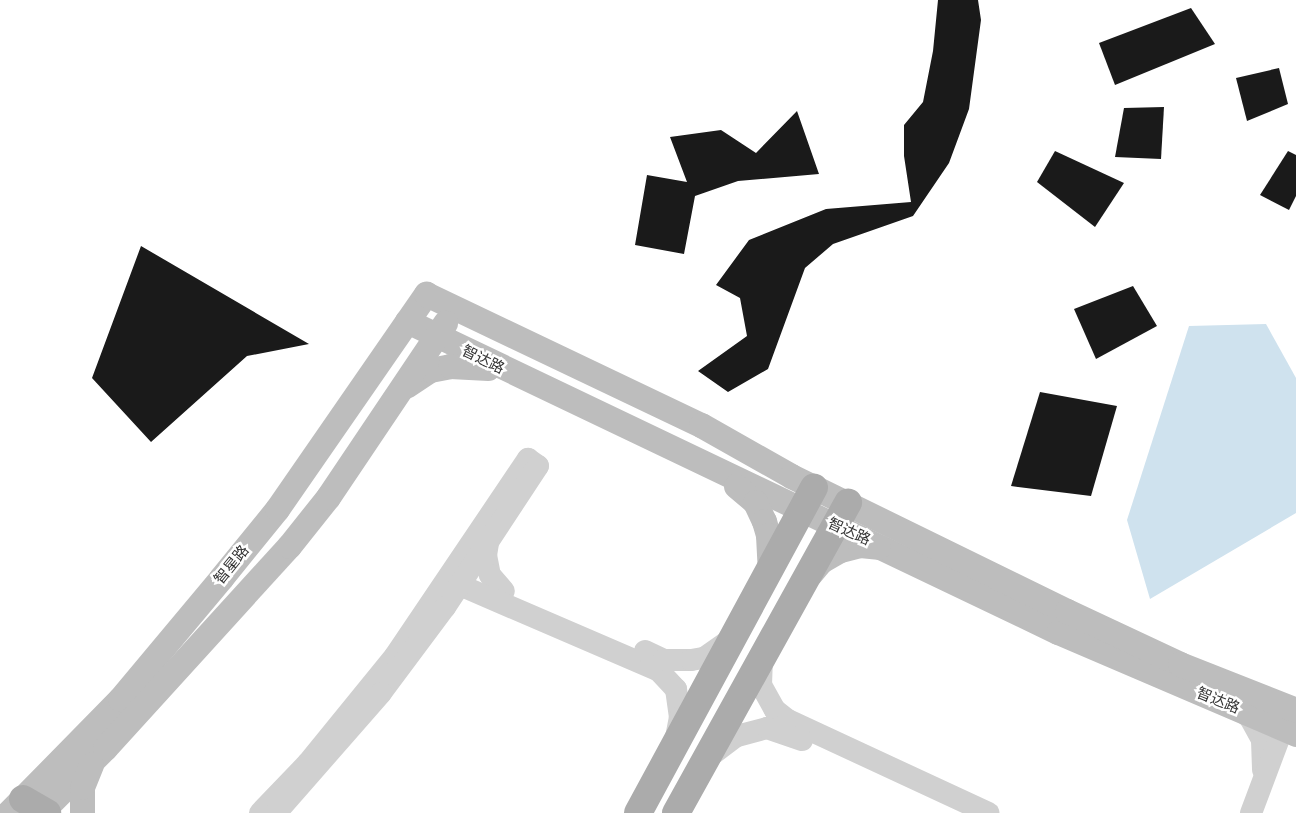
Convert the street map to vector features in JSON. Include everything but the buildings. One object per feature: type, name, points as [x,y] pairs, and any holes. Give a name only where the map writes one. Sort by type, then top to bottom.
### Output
[{"type":"main road","name":"智达路","points":[[426,294],[701,425],[808,499]]},
{"type":"main road","name":"智星路","points":[[32,810],[120,698],[277,509],[426,294]]},
{"type":"main road","name":"智星路","points":[[32,810],[95,758],[289,546],[328,497],[455,308]]},
{"type":"main road","name":"智达路","points":[[407,321],[506,371],[716,471],[808,499],[1180,664],[1292,723]]},
{"type":"main road","points":[[394,399],[412,380],[430,370],[471,365],[506,371]]},
{"type":"main road","points":[[716,471],[755,502],[768,534],[770,569]]},
{"type":"main road","points":[[638,813],[808,499]]},
{"type":"main road","name":"智达路","points":[[841,514],[882,547],[1058,632],[1242,711],[1292,723]]},
{"type":"main road","points":[[676,813],[841,514]]},
{"type":"main road","points":[[805,580],[821,561],[840,550],[860,544],[882,547]]},
{"type":"main road","points":[[82,813],[82,787],[95,758]]},
{"type":"street","points":[[260,813],[351,713],[458,577],[488,543],[538,466],[528,459],[458,577],[445,607],[381,693],[276,813]]},
{"type":"street","points":[[488,543],[486,555],[496,595]]},
{"type":"street","points":[[458,577],[659,671],[676,689],[680,703],[675,745]]},
{"type":"street","points":[[445,607],[469,598],[496,595],[664,660],[677,662],[704,658],[732,638]]},
{"type":"street","points":[[762,656],[761,685],[767,699],[788,720],[988,813]]},
{"type":"street","points":[[1242,711],[1250,718],[1262,740],[1263,773],[1258,808]]},
{"type":"street","points":[[1258,808],[1292,723]]},
{"type":"street","points":[[705,760],[737,736],[767,728],[965,813]]},
{"type":"water","points":[[1266,324],[1296,378],[1296,513],[1150,599],[1127,520],[1189,326]]}]
